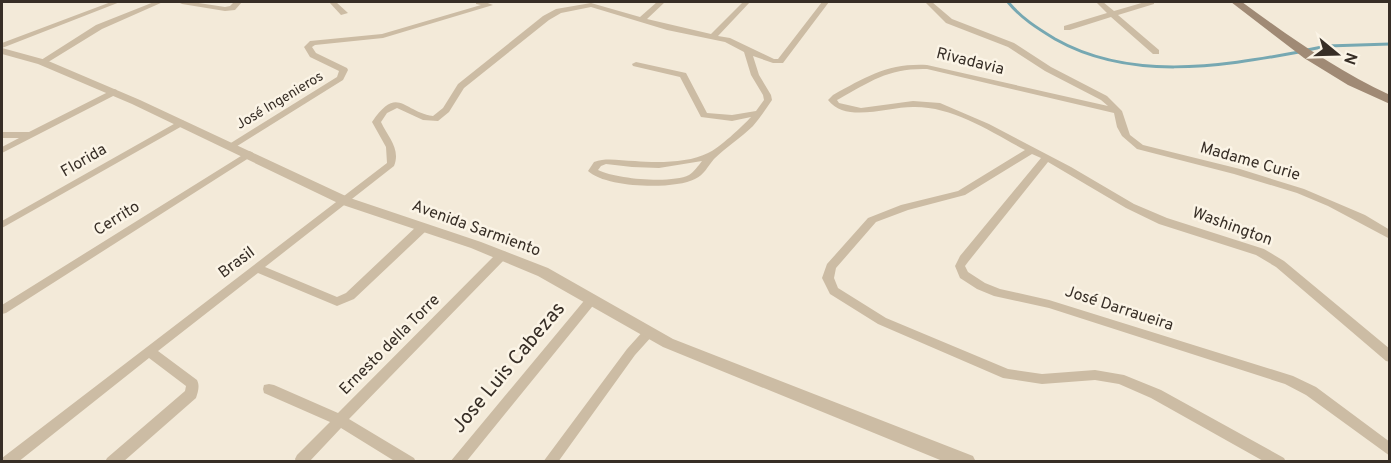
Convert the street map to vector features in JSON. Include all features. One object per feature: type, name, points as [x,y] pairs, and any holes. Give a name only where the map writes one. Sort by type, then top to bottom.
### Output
[{"type":"main road","points":[[1236,2],[1308,56],[1352,82],[1389,100]]},
{"type":"street","points":[[2,49],[116,2]]},
{"type":"street","points":[[42,62],[99,27],[159,2]]},
{"type":"street","points":[[182,2],[225,9],[238,2]]},
{"type":"street","points":[[332,2],[344,13]]},
{"type":"street","name":"José Ingenieros","points":[[231,146],[340,78],[344,70],[313,55],[308,47],[313,43],[383,36],[489,5],[479,2]]},
{"type":"street","points":[[641,20],[661,2]]},
{"type":"street","points":[[713,37],[747,2]]},
{"type":"street","points":[[601,4],[641,20],[727,40],[772,61],[780,61],[825,2]]},
{"type":"street","name":"Rivadavia","points":[[928,2],[949,21],[1011,45],[1048,69],[1104,98],[1118,111]]},
{"type":"street","points":[[1099,2],[1115,13],[1156,52]]},
{"type":"street","points":[[1067,28],[1151,2]]},
{"type":"street","name":"Brasil","points":[[7,462],[391,164],[394,158],[391,145],[376,122],[381,114],[395,106],[402,105],[410,107],[418,116],[435,119],[446,110],[461,86],[546,18],[571,8],[601,4]]},
{"type":"street","name":"Avenida Sarmiento","points":[[2,49],[42,62],[114,92],[345,201],[502,255],[543,272],[668,343],[967,462]]},
{"type":"street","points":[[713,155],[688,163],[667,165],[605,161],[597,164],[593,171],[606,178],[658,182],[684,180],[694,176],[713,155],[752,123],[768,100],[755,75],[748,51]]},
{"type":"street","points":[[636,64],[683,75],[704,115],[732,118],[759,113]]},
{"type":"street","name":"Rivadavia","points":[[1046,158],[940,106],[913,104],[861,111],[836,105],[832,100],[890,67],[907,65],[927,67],[1118,111]]},
{"type":"street","points":[[2,150],[114,92]]},
{"type":"street","name":"Madame Curie","points":[[1118,111],[1121,131],[1130,141],[1140,147],[1309,194],[1341,207],[1389,236]]},
{"type":"street","name":"Florida","points":[[2,225],[181,123]]},
{"type":"street","points":[[2,135],[32,135]]},
{"type":"street","points":[[1032,150],[961,193],[905,207],[872,220],[831,267],[828,278],[834,291],[882,321],[1007,374],[1042,378],[1095,375],[1120,379],[1156,394],[1279,462]]},
{"type":"street","name":"Cerrito","points":[[2,310],[249,154]]},
{"type":"street","name":"Washington","points":[[1046,158],[1130,206],[1163,221],[1260,252],[1281,264],[1389,357]]},
{"type":"street","name":"José Darraueira","points":[[1046,158],[964,259],[960,266],[964,275],[998,293],[1049,304],[1289,380],[1311,391],[1389,450]]},
{"type":"street","points":[[257,268],[337,302],[350,296],[422,228]]},
{"type":"street","name":"Ernesto della Torre","points":[[302,459],[502,255]]},
{"type":"street","name":"Jose Luis Cabezas","points":[[457,462],[592,299]]},
{"type":"street","points":[[550,462],[649,332]]},
{"type":"street","points":[[112,462],[191,394],[193,384],[149,351]]},
{"type":"street","points":[[269,389],[339,420],[409,462]]},
{"type":"waterway","points":[[1008,2],[1024,18],[1055,39],[1083,52],[1113,61],[1143,66],[1206,66],[1299,52]]},
{"type":"waterway","points":[[1307,50],[1327,46],[1390,44]]}]
